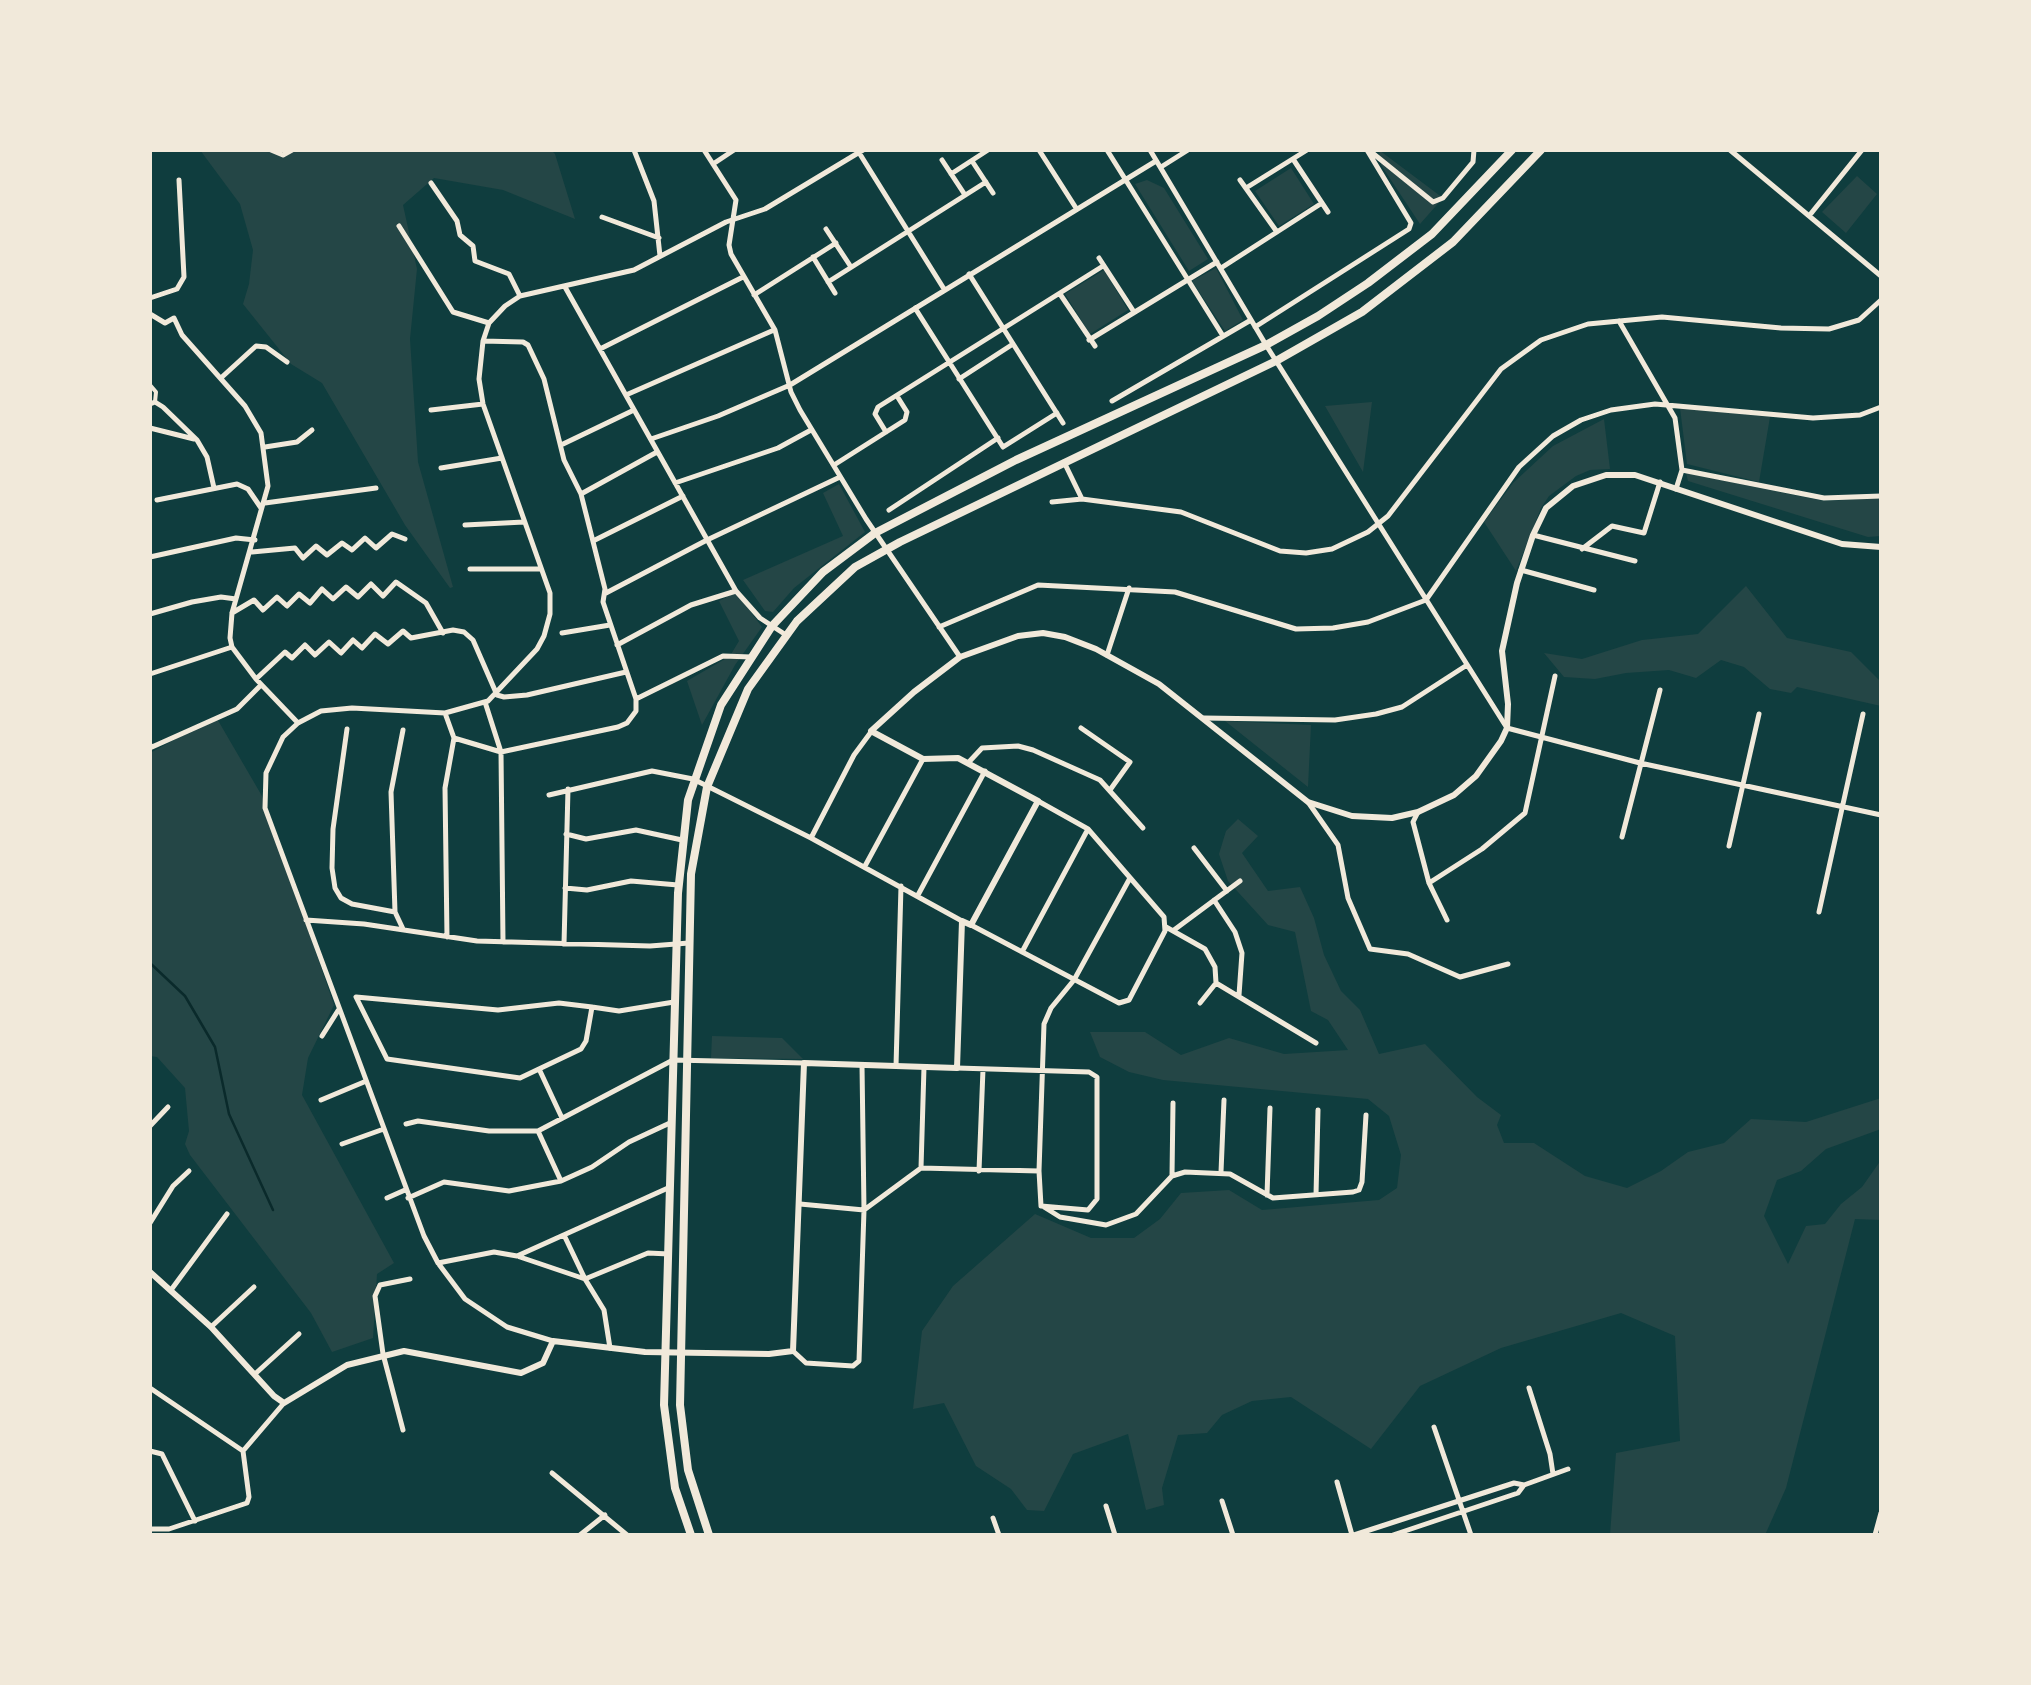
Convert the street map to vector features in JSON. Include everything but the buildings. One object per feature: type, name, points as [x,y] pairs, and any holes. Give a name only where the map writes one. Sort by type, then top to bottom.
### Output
[{"type":"main road","points":[[692,1535],[668,1454],[664,1351],[670,1254],[678,885],[693,780],[721,705],[750,656],[772,626],[824,572],[875,533],[1016,460],[1266,345],[1344,300],[1451,218],[1512,150]]},
{"type":"main road","points":[[709,1535],[696,1502],[682,1439],[680,1352],[691,874],[707,786],[748,689],[786,634],[835,584],[887,548],[1276,360],[1362,312],[1464,232],[1541,150]]},
{"type":"street","points":[[271,150],[284,154],[292,150]]},
{"type":"street","points":[[634,150],[654,201],[660,256]]},
{"type":"street","points":[[704,150],[736,200],[729,244],[743,277],[775,330],[790,385],[811,430],[875,533],[960,657]]},
{"type":"street","points":[[713,164],[734,150]]},
{"type":"street","points":[[951,174],[988,150]]},
{"type":"street","points":[[1038,150],[1076,208]]},
{"type":"street","points":[[1107,150],[1222,336]]},
{"type":"street","points":[[1150,150],[1266,345],[1507,728],[1881,815]]},
{"type":"street","points":[[1161,168],[1188,150]]},
{"type":"street","points":[[1246,188],[1307,150]]},
{"type":"street","points":[[1368,150],[1433,202],[1438,202],[1475,152]]},
{"type":"street","points":[[1112,401],[1222,336],[1253,323],[1409,229],[1411,223],[1368,150]]},
{"type":"street","points":[[1730,150],[1881,276]]},
{"type":"street","points":[[1809,216],[1862,150]]},
{"type":"street","points":[[862,1065],[864,1210],[857,1364],[806,1362],[794,1352],[610,1348],[554,1341],[507,1328],[466,1299],[438,1263],[408,1198],[265,808],[264,793],[272,754],[298,723],[337,708],[445,713],[485,702],[496,695],[544,636],[550,593],[483,404],[479,379],[489,323],[505,306],[520,296],[624,273],[735,218],[765,209],[860,151],[944,288]]},
{"type":"street","points":[[1293,159],[1328,212]]},
{"type":"street","points":[[942,160],[965,195]]},
{"type":"street","points":[[972,160],[993,194]]},
{"type":"street","points":[[651,440],[790,385],[1156,161]]},
{"type":"street","points":[[150,298],[177,288],[184,277],[178,180]]},
{"type":"street","points":[[1240,180],[1277,232]]},
{"type":"street","points":[[828,282],[986,182]]},
{"type":"street","points":[[430,184],[457,222],[460,236],[473,246],[475,261],[509,274],[520,296]]},
{"type":"street","points":[[1060,293],[1092,343],[1134,312],[1322,203]]},
{"type":"street","points":[[602,217],[659,238]]},
{"type":"street","points":[[400,226],[453,312],[489,323]]},
{"type":"street","points":[[826,229],[850,267]]},
{"type":"street","points":[[754,295],[836,243]]},
{"type":"street","points":[[813,258],[835,293]]},
{"type":"street","points":[[1098,258],[1134,312]]},
{"type":"street","points":[[886,432],[875,410],[1104,266]]},
{"type":"street","points":[[968,274],[1063,423]]},
{"type":"street","points":[[600,349],[743,277]]},
{"type":"street","points":[[565,287],[736,591],[772,626],[786,634]]},
{"type":"street","points":[[1052,502],[1082,499],[1182,512],[1280,551],[1332,549],[1357,539],[1397,507],[1501,369],[1556,334],[1588,324],[1662,317],[1829,329],[1859,320],[1881,300]]},
{"type":"street","points":[[915,308],[1003,447],[1057,413]]},
{"type":"street","points":[[150,314],[165,324],[174,318],[182,335],[255,420],[265,447],[268,486],[232,613],[232,647],[298,723]]},
{"type":"street","points":[[1619,321],[1676,418],[1682,470],[1676,488]]},
{"type":"street","points":[[626,395],[775,330]]},
{"type":"street","points":[[454,738],[501,752],[627,723],[636,711],[636,699],[603,602],[605,594],[581,494],[569,472],[550,398],[528,346],[522,342],[483,341]]},
{"type":"street","points":[[959,379],[1013,344]]},
{"type":"street","points":[[221,378],[256,346],[266,347],[287,362]]},
{"type":"street","points":[[150,386],[156,392],[152,403],[197,440],[207,457],[214,488]]},
{"type":"street","points":[[834,465],[908,416],[897,396]]},
{"type":"street","points":[[432,410],[483,404]]},
{"type":"street","points":[[940,627],[1038,586],[1175,592],[1296,629],[1368,622],[1426,600],[1510,479],[1541,446],[1596,414],[1626,406],[1670,404],[1826,418],[1860,415],[1881,407]]},
{"type":"street","points":[[561,445],[634,410]]},
{"type":"street","points":[[150,428],[197,440]]},
{"type":"street","points":[[265,447],[296,442],[312,430]]},
{"type":"street","points":[[675,483],[778,448],[811,430]]},
{"type":"street","points":[[889,510],[998,438]]},
{"type":"street","points":[[581,494],[658,452]]},
{"type":"street","points":[[441,468],[502,458]]},
{"type":"street","points":[[1064,462],[1082,499]]},
{"type":"street","points":[[1682,470],[1824,498],[1881,496]]},
{"type":"street","points":[[1308,802],[1365,818],[1418,812],[1454,795],[1476,776],[1494,754],[1507,728],[1502,651],[1533,535],[1554,500],[1584,481],[1618,474],[1660,482],[1842,544],[1881,547]]},
{"type":"street","points":[[605,594],[840,477]]},
{"type":"street","points":[[1582,549],[1612,526],[1644,533],[1660,482]]},
{"type":"street","points":[[157,500],[243,486],[263,511]]},
{"type":"street","points":[[264,503],[376,488]]},
{"type":"street","points":[[593,541],[682,496]]},
{"type":"street","points":[[465,524],[524,522]]},
{"type":"street","points":[[252,552],[294,548],[303,558],[316,546],[328,555],[342,542],[352,550],[365,538],[376,548],[392,534],[405,539]]},
{"type":"street","points":[[1533,535],[1635,560]]},
{"type":"street","points":[[150,557],[236,538],[255,540]]},
{"type":"street","points":[[470,568],[541,569]]},
{"type":"street","points":[[1521,570],[1594,590]]},
{"type":"street","points":[[232,613],[254,600],[262,610],[277,597],[288,606],[299,594],[310,603],[322,589],[333,599],[346,586],[358,597],[371,584],[384,596],[396,582],[426,604],[443,633]]},
{"type":"street","points":[[1107,655],[1129,588]]},
{"type":"street","points":[[617,645],[692,605],[736,591]]},
{"type":"street","points":[[150,614],[220,597],[236,600]]},
{"type":"street","points":[[562,634],[610,625]]},
{"type":"street","points":[[150,745],[237,708],[284,652],[292,658],[305,645],[315,654],[329,642],[341,652],[353,640],[362,648],[375,634],[388,644],[402,631],[411,638],[458,630],[472,640],[496,695]]},
{"type":"street","points":[[811,838],[854,755],[871,732],[914,692],[960,657],[989,644],[1043,633],[1065,637],[1107,655],[1158,684],[1308,802],[1338,845],[1348,898],[1370,949],[1408,954],[1460,977],[1508,964]]},
{"type":"street","points":[[150,674],[232,647]]},
{"type":"street","points":[[636,699],[723,656],[750,656]]},
{"type":"street","points":[[1202,718],[1335,720],[1376,714],[1402,707],[1468,666]]},
{"type":"street","points":[[496,695],[526,695],[626,672]]},
{"type":"street","points":[[1428,883],[1482,850],[1525,813],[1555,676]]},
{"type":"street","points":[[1622,837],[1660,690]]},
{"type":"street","points":[[485,702],[501,752],[503,942]]},
{"type":"street","points":[[445,713],[454,738],[444,788],[447,937]]},
{"type":"street","points":[[1729,846],[1760,714]]},
{"type":"street","points":[[1819,912],[1864,714]]},
{"type":"street","points":[[1081,728],[1130,762],[1110,790]]},
{"type":"street","points":[[347,729],[333,829],[336,888],[352,904],[395,912]]},
{"type":"street","points":[[403,730],[390,792],[395,912],[403,930]]},
{"type":"street","points":[[871,732],[923,759],[958,758],[968,762],[1088,830],[1168,927],[1206,948],[1216,968],[1216,984],[1200,1002]]},
{"type":"street","points":[[968,762],[982,748],[1018,746],[1071,765],[1100,780],[1143,828]]},
{"type":"street","points":[[865,867],[923,759]]},
{"type":"street","points":[[548,795],[652,771],[693,780],[1124,1004],[1168,927],[1240,881]]},
{"type":"street","points":[[918,895],[985,771]]},
{"type":"street","points":[[564,944],[568,789]]},
{"type":"street","points":[[971,925],[1038,801]]},
{"type":"street","points":[[1418,812],[1413,822],[1428,883],[1447,920]]},
{"type":"street","points":[[566,834],[586,839],[636,830],[682,840]]},
{"type":"street","points":[[1022,952],[1088,830]]},
{"type":"street","points":[[1194,848],[1227,890]]},
{"type":"street","points":[[1041,1206],[1044,1024],[1050,1008],[1074,980],[1130,878]]},
{"type":"street","points":[[565,888],[587,890],[631,881],[678,885]]},
{"type":"street","points":[[896,1066],[901,886]]},
{"type":"street","points":[[1214,900],[1242,953],[1238,996]]},
{"type":"street","points":[[306,920],[503,942],[650,946],[689,943]]},
{"type":"street","points":[[956,1068],[962,921]]},
{"type":"street","points":[[1216,984],[1316,1043]]},
{"type":"street","points":[[592,1007],[584,1045],[520,1078],[387,1059],[356,997],[498,1010],[558,1003],[592,1007],[619,1011],[674,1002]]},
{"type":"street","points":[[322,1036],[339,1009]]},
{"type":"street","points":[[406,1124],[418,1121],[490,1131],[538,1131],[673,1060],[1089,1072],[1096,1077],[1099,1087],[1097,1199],[1088,1210],[1041,1206]]},
{"type":"street","points":[[794,1352],[804,1064]]},
{"type":"street","points":[[922,1168],[924,1067]]},
{"type":"street","points":[[979,1171],[983,1068]]},
{"type":"street","points":[[540,1070],[562,1118]]},
{"type":"street","points":[[320,1100],[364,1082]]},
{"type":"street","points":[[1221,1172],[1224,1100]]},
{"type":"street","points":[[1172,1176],[1173,1103]]},
{"type":"street","points":[[150,1126],[168,1107]]},
{"type":"street","points":[[1266,1195],[1270,1108]]},
{"type":"street","points":[[1316,1195],[1318,1110]]},
{"type":"street","points":[[1041,1206],[1060,1216],[1106,1225],[1136,1214],[1172,1176],[1185,1172],[1230,1174],[1273,1198],[1359,1190],[1366,1115]]},
{"type":"street","points":[[408,1198],[444,1182],[509,1192],[561,1181],[672,1122]]},
{"type":"street","points":[[342,1144],[382,1130]]},
{"type":"street","points":[[538,1131],[561,1181]]},
{"type":"street","points":[[800,1204],[864,1210],[922,1168],[1039,1170]]},
{"type":"street","points":[[150,1223],[173,1186],[189,1171]]},
{"type":"street","points":[[517,1256],[671,1187]]},
{"type":"street","points":[[387,1198],[405,1190]]},
{"type":"street","points":[[171,1290],[227,1214]]},
{"type":"street","points":[[564,1235],[604,1310],[610,1348]]},
{"type":"street","points":[[438,1263],[494,1252],[585,1280],[648,1253],[670,1254]]},
{"type":"street","points":[[150,1272],[284,1403]]},
{"type":"street","points":[[403,1430],[383,1354],[376,1300],[377,1288],[410,1280]]},
{"type":"street","points":[[211,1328],[254,1287]]},
{"type":"street","points":[[254,1374],[298,1334]]},
{"type":"street","points":[[242,1451],[284,1403],[338,1370],[383,1354],[427,1354],[521,1374],[544,1364],[554,1341]]},
{"type":"street","points":[[150,1388],[242,1451],[249,1496],[247,1503],[169,1529],[150,1530]]},
{"type":"street","points":[[1529,1388],[1553,1474]]},
{"type":"street","points":[[1434,1427],[1470,1535]]},
{"type":"street","points":[[150,1450],[162,1454],[194,1520]]},
{"type":"street","points":[[1393,1535],[1518,1492],[1524,1485],[1568,1469]]},
{"type":"street","points":[[552,1473],[627,1535]]},
{"type":"street","points":[[1337,1482],[1353,1535],[1514,1483],[1524,1485]]},
{"type":"street","points":[[1222,1501],[1234,1535]]},
{"type":"street","points":[[1106,1506],[1115,1535]]},
{"type":"street","points":[[1874,1535],[1881,1513]]},
{"type":"street","points":[[580,1535],[606,1515]]},
{"type":"street","points":[[993,1518],[999,1535]]},
{"type":"shaded area","points":[[200,150],[551,150],[555,154],[575,219],[503,190],[434,178],[403,205],[417,269],[410,339],[418,462],[453,587],[405,525],[322,383],[291,364],[243,304],[253,250],[240,204]]},
{"type":"shaded area","points":[[1379,150],[1443,198],[1420,224],[1381,165]]},
{"type":"shaded area","points":[[1291,168],[1314,204],[1279,226],[1255,191]]},
{"type":"shaded area","points":[[1857,176],[1877,194],[1846,233],[1822,212]]},
{"type":"shaded area","points":[[1147,180],[1164,188],[1208,259],[1189,271],[1135,184]]},
{"type":"shaded area","points":[[1216,268],[1243,320],[1225,331],[1192,281]]},
{"type":"shaded area","points":[[1104,270],[1128,310],[1090,334],[1065,294]]},
{"type":"shaded area","points":[[1372,402],[1363,472],[1325,406]]},
{"type":"shaded area","points":[[1680,408],[1770,417],[1759,482],[1687,464]]},
{"type":"shaded area","points":[[1604,419],[1610,469],[1590,470],[1576,476],[1549,496],[1516,571],[1484,522],[1513,483],[1553,446]]},
{"type":"shaded area","points":[[1686,473],[1824,501],[1881,498],[1881,536],[1868,537],[1688,481]]},
{"type":"shaded area","points":[[839,484],[865,532],[794,588],[773,612],[765,611],[743,580],[843,536],[823,493]]},
{"type":"shaded area","points":[[1746,586],[1787,638],[1851,652],[1881,682],[1881,706],[1797,687],[1791,693],[1770,689],[1744,667],[1721,660],[1696,678],[1669,670],[1595,679],[1564,677],[1544,653],[1582,659],[1642,640],[1698,634]]},
{"type":"shaded area","points":[[736,592],[762,627],[735,665],[702,725],[687,681],[730,656],[739,641],[719,601]]},
{"type":"shaded area","points":[[216,717],[262,796],[334,1005],[308,1058],[302,1095],[394,1263],[377,1274],[373,1338],[332,1352],[311,1313],[190,1155],[185,1144],[189,1131],[185,1088],[157,1057],[150,1056],[150,753]]},
{"type":"shaded area","points":[[1225,721],[1311,725],[1308,787]]},
{"type":"shaded area","points":[[1238,819],[1258,836],[1242,853],[1268,891],[1300,887],[1341,991],[1360,1010],[1379,1054],[1425,1044],[1477,1097],[1501,1115],[1497,1125],[1504,1143],[1534,1143],[1585,1176],[1627,1188],[1688,1152],[1724,1143],[1751,1119],[1806,1122],[1881,1098],[1881,1129],[1826,1149],[1801,1171],[1777,1180],[1764,1216],[1788,1264],[1806,1226],[1825,1224],[1862,1187],[1881,1160],[1881,1220],[1855,1219],[1786,1488],[1765,1535],[1610,1535],[1616,1453],[1680,1441],[1675,1336],[1621,1313],[1501,1348],[1420,1386],[1371,1449],[1291,1397],[1252,1401],[1222,1415],[1207,1433],[1178,1435],[1162,1488],[1164,1505],[1146,1510],[1128,1434],[1073,1454],[1044,1511],[1027,1510],[1011,1489],[976,1466],[944,1403],[913,1409],[922,1331],[953,1286],[1035,1214],[1091,1238],[1134,1238],[1160,1219],[1181,1193],[1229,1190],[1262,1210],[1379,1200],[1397,1188],[1401,1155],[1389,1116],[1368,1099],[1163,1080],[1129,1072],[1100,1057],[1090,1032],[1145,1032],[1181,1055],[1229,1038],[1284,1054],[1348,1050],[1328,1020],[1311,1011],[1295,932],[1268,925],[1228,881],[1219,854],[1226,831]]},
{"type":"shaded area","points":[[712,1036],[782,1038],[803,1059],[711,1058]]},
{"type":"waterway","points":[[150,963],[185,996],[215,1047],[229,1114],[273,1210]]}]
